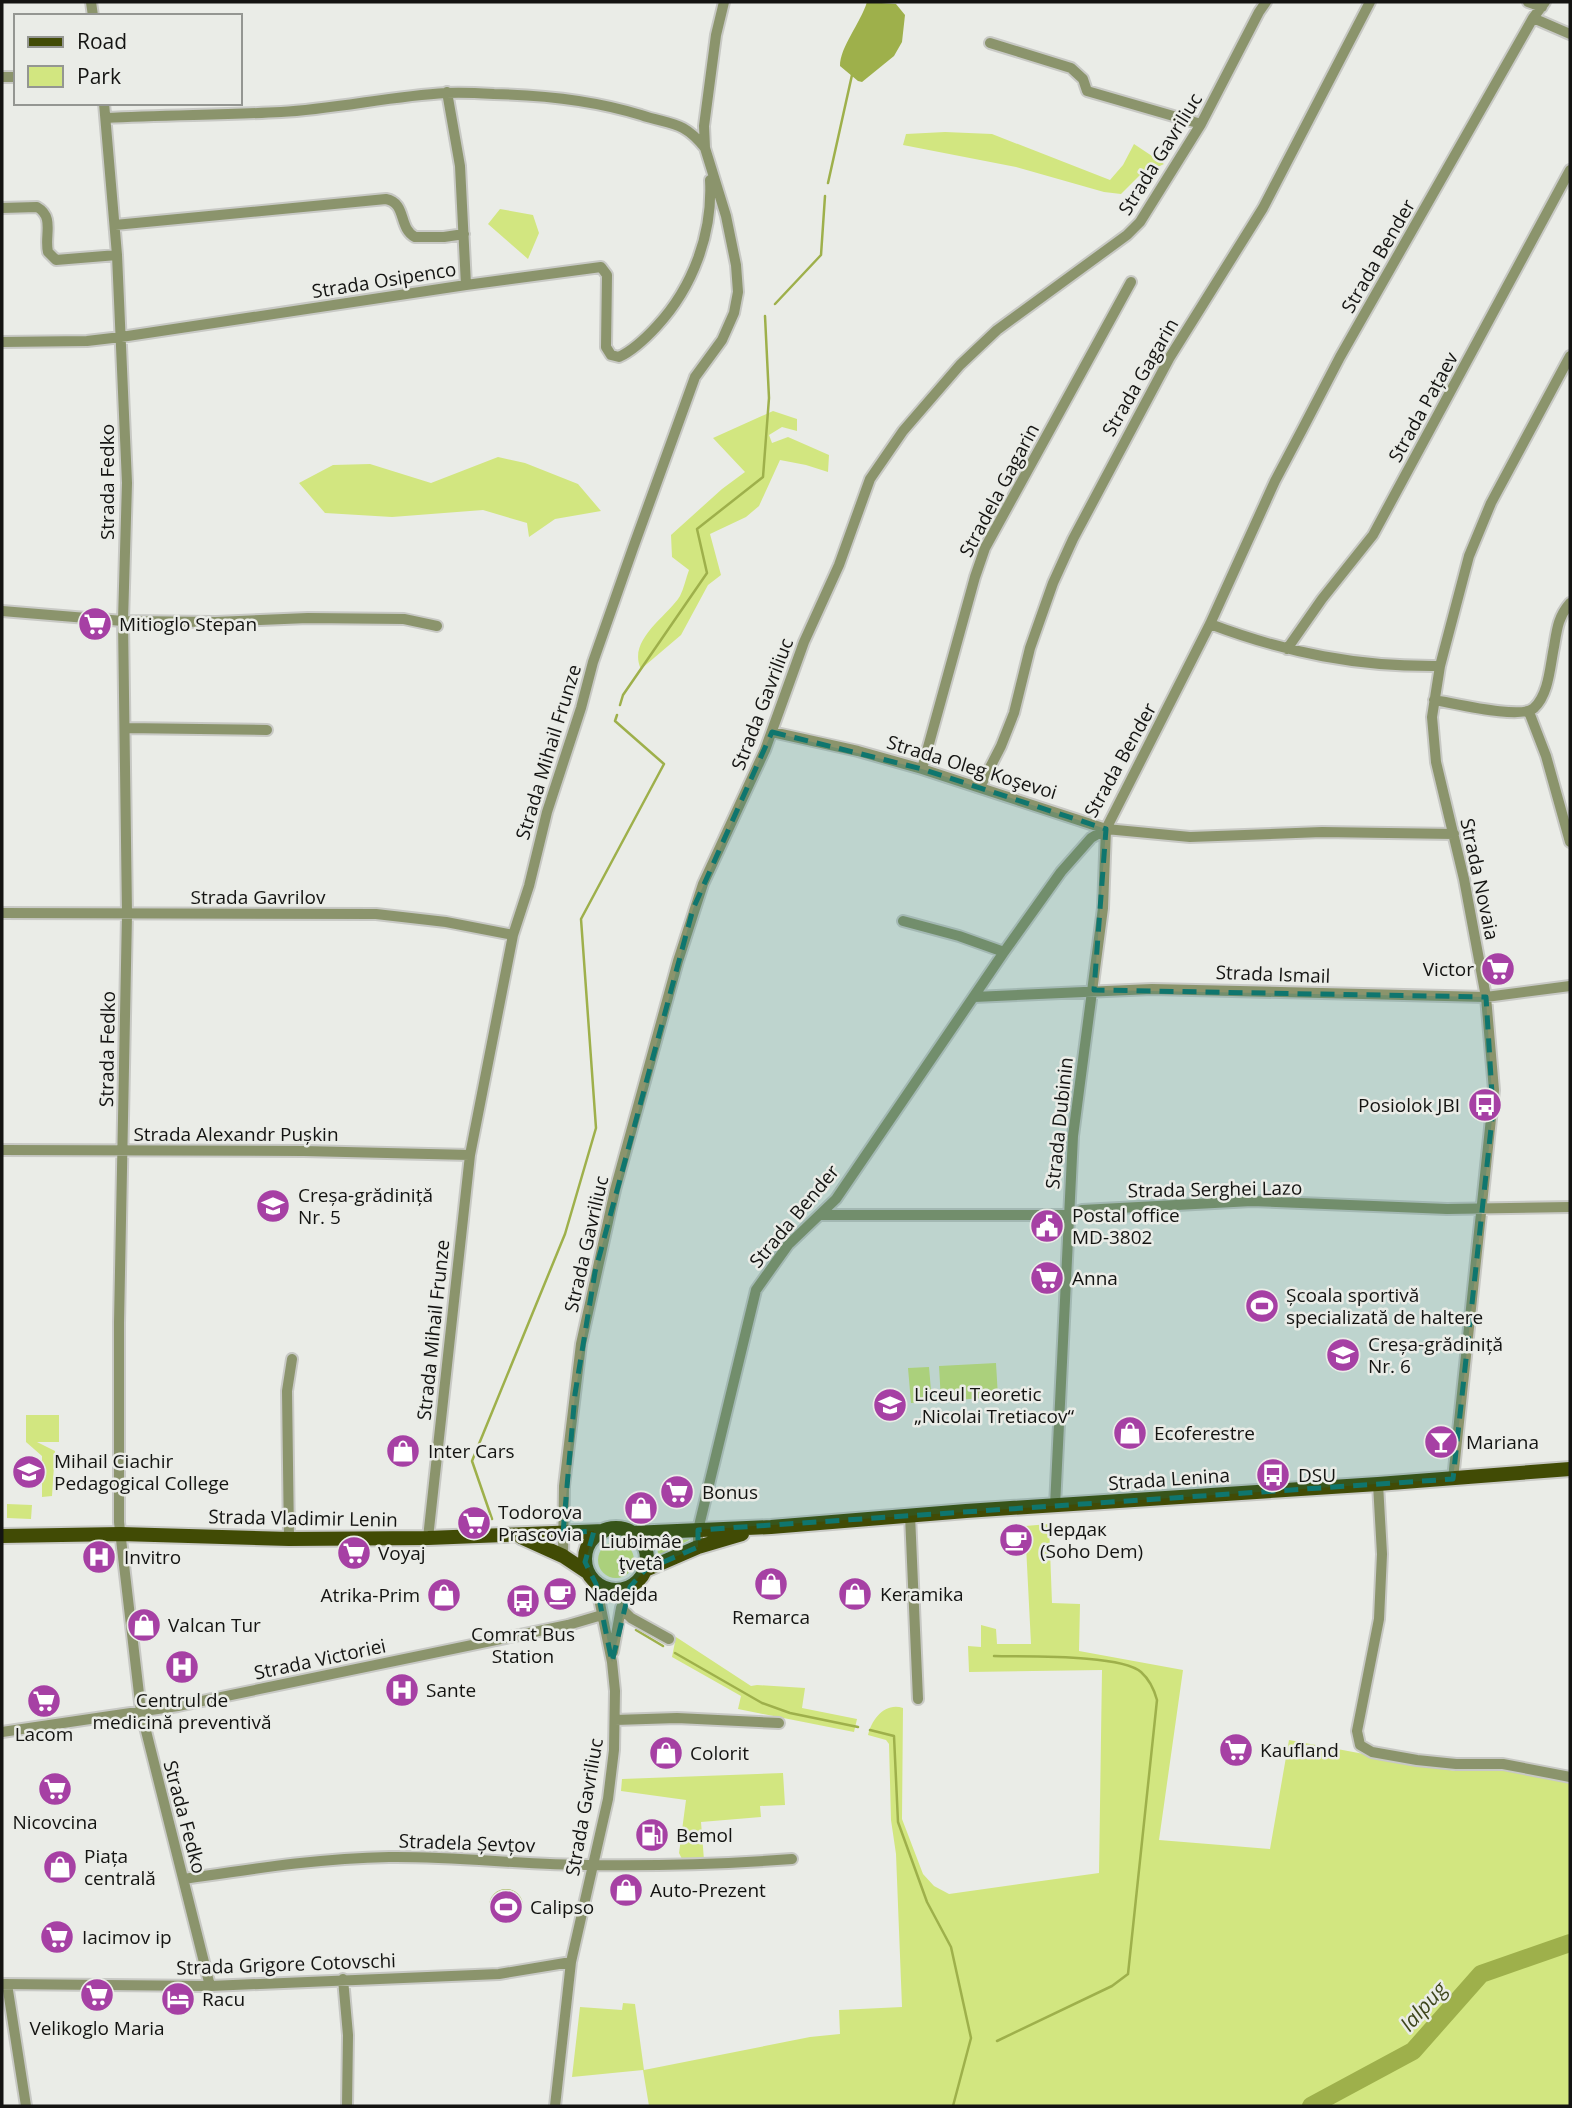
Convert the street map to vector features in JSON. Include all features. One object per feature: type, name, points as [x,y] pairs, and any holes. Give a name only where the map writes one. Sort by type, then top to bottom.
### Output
[{"type":"main road","name":"Strada Lenina","points":[[771,1527],[1570,1469]]},
{"type":"main road","points":[[592,1578],[585,1553],[595,1536],[613,1528],[631,1533],[771,1527]]},
{"type":"main road","points":[[645,1570],[698,1547],[771,1527]]},
{"type":"main road","name":"Strada Vladimir Lenin","points":[[2,1536],[121,1534],[289,1539],[428,1538],[604,1531]]},
{"type":"main road","points":[[516,1535],[563,1556],[613,1590],[630,1587],[642,1577],[645,1570],[645,1549],[631,1533]]},
{"type":"street","name":"Strada Mihail Frunze","points":[[428,1538],[470,1155],[513,935],[593,662],[646,511],[695,377],[722,340],[734,313],[738,292],[736,265],[726,216],[705,148],[704,126],[716,35],[724,2]]},
{"type":"street","name":"Strada Gavriliuc","points":[[563,1556],[564,1486],[581,1344],[615,1190],[693,909],[772,732],[800,653],[839,565],[870,480],[903,431],[960,365],[997,330],[1140,222],[1201,124],[1266,2]]},
{"type":"street","name":"Strada Gagarin","points":[[980,787],[1014,713],[1030,648],[1053,583],[1073,539],[1170,357],[1263,208],[1370,2]]},
{"type":"street","points":[[1528,2],[1544,4]]},
{"type":"street","name":"Strada Bender","points":[[698,1547],[698,1530],[756,1290],[788,1245],[820,1215],[849,1181],[1004,952],[1082,846],[1106,829],[1210,624],[1275,481],[1340,357],[1532,18],[1544,4]]},
{"type":"street","points":[[1532,18],[1570,34]]},
{"type":"street","points":[[990,43],[1071,68],[1083,79],[1087,91],[1201,124]]},
{"type":"street","points":[[447,92],[460,166],[466,285]]},
{"type":"street","points":[[106,118],[282,112],[447,92],[511,94],[596,103],[679,125],[696,136],[705,148]]},
{"type":"street","name":"Strada Fedko","points":[[104,105],[117,255],[127,483],[123,621],[127,914],[122,1150],[121,1534],[141,1711],[210,1986]]},
{"type":"street","name":"Strada Osipenco","points":[[2,342],[87,341],[121,337],[466,285],[604,268],[607,275],[607,352],[615,356],[622,355],[640,343],[671,311],[683,294],[702,245],[708,218],[710,167]]},
{"type":"street","name":"Strada Pațaev","points":[[1287,649],[1322,599],[1373,535],[1570,170]]},
{"type":"street","points":[[115,225],[386,199],[393,200],[398,205],[404,227],[415,237],[423,239],[464,234]]},
{"type":"street","points":[[2,208],[42,209],[48,219],[48,252],[56,260],[117,255]]},
{"type":"street","name":"Stradela Gagarin","points":[[922,769],[985,548],[1131,282]]},
{"type":"street","name":"Strada Novaia","points":[[1453,1479],[1494,1090],[1486,997],[1432,734],[1434,700],[1440,666],[1469,556],[1481,525],[1570,356]]},
{"type":"street","points":[[1434,700],[1514,713],[1529,712],[1536,707],[1547,683],[1558,622],[1570,603]]},
{"type":"street","points":[[2,611],[123,621],[404,619],[437,626]]},
{"type":"street","points":[[1210,624],[1242,636],[1327,659],[1396,667],[1440,666]]},
{"type":"street","points":[[1529,712],[1546,756],[1570,842]]},
{"type":"street","points":[[125,728],[267,730]]},
{"type":"street","name":"Strada Oleg Koşevoi","points":[[772,732],[858,751],[922,769],[1106,829],[1190,837],[1322,832],[1454,835]]},
{"type":"street","name":"Strada Dubinin","points":[[1055,1506],[1073,1136],[1103,908],[1106,829]]},
{"type":"street","name":"Strada Gavrilov","points":[[2,913],[376,914],[446,922],[513,935]]},
{"type":"street","points":[[903,921],[1004,952]]},
{"type":"street","name":"Strada Ismail","points":[[974,997],[1094,990],[1223,990],[1486,997],[1570,986]]},
{"type":"street","name":"Strada Alexandr Pușkin","points":[[2,1150],[470,1155]]},
{"type":"street","name":"Strada Serghei Lazo","points":[[820,1215],[1068,1215],[1082,1210],[1252,1201],[1447,1209],[1570,1207]]},
{"type":"street","points":[[289,1539],[287,1391],[292,1359]]},
{"type":"street","points":[[1378,1485],[1382,1584],[1379,1619],[1357,1731],[1360,1745],[1372,1752],[1417,1760],[1456,1764],[1503,1764],[1570,1777]]},
{"type":"street","points":[[910,1515],[918,1699]]},
{"type":"street","name":"Strada Gavriliuc","points":[[555,2106],[571,1962],[609,1789],[615,1720],[612,1662],[592,1578]]},
{"type":"street","name":"Strada Gavriliuc","points":[[612,1662],[621,1608],[630,1587]]},
{"type":"street","points":[[621,1608],[631,1618],[669,1639]]},
{"type":"street","name":"Strada Victoriei","points":[[2,1732],[192,1703],[528,1634],[602,1615]]},
{"type":"street","name":"Strada Gavriliuc","points":[[615,1720],[677,1718],[779,1723]]},
{"type":"street","name":"Stradela Șevțov","points":[[184,1879],[287,1864],[386,1857],[452,1857],[593,1865],[706,1865],[792,1859]]},
{"type":"street","name":"Strada Grigore Cotovschi","points":[[4,1984],[210,1986],[499,1974],[571,1962]]},
{"type":"street","points":[[343,1979],[348,2035],[347,2106]]},
{"type":"street","points":[[4,1984],[26,2106]]},
{"type":"highlighted area","points":[[772,732],[922,769],[1106,829],[1094,990],[1486,997],[1493,1110],[1453,1479],[698,1530],[698,1547],[645,1570],[630,1587],[612,1662],[596,1584],[585,1562],[594,1531],[563,1533],[575,1394],[595,1272],[693,909]]},
{"type":"green space","points":[[906,134],[992,134],[1110,180],[1123,165],[1134,144],[1164,164],[1139,176],[1121,194],[1104,192],[1016,167],[903,145]]},
{"type":"green space","points":[[500,209],[533,215],[539,233],[528,259],[488,224]]},
{"type":"green space","points":[[773,411],[797,419],[797,431],[782,427],[769,435],[772,443],[788,437],[829,455],[828,472],[780,460],[759,506],[746,517],[710,534],[721,575],[708,585],[681,635],[641,669],[639,648],[650,629],[680,596],[689,570],[672,557],[671,535],[745,472],[713,438]]},
{"type":"green space","points":[[498,457],[525,463],[578,484],[601,511],[555,519],[529,537],[527,523],[483,510],[392,517],[325,513],[299,483],[333,465],[370,464],[431,483]]},
{"type":"green space","points":[[996,1363],[998,1397],[941,1401],[939,1366]]},
{"type":"green space","points":[[929,1367],[932,1402],[911,1403],[908,1368]]},
{"type":"green space","points":[[26,1415],[59,1415],[59,1442],[37,1442],[55,1451],[52,1496],[42,1497],[42,1456],[26,1442]]},
{"type":"green space","points":[[7,1504],[32,1505],[31,1519],[7,1518]]},
{"type":"green space","points":[[1049,1524],[1052,1603],[1080,1604],[1079,1651],[1183,1670],[1159,1840],[1270,1849],[1289,1740],[1455,1771],[1508,1771],[1570,1782],[1570,2106],[649,2106],[643,2070],[572,2077],[580,2007],[622,2010],[623,2003],[635,2004],[644,2070],[810,2037],[840,2034],[839,2010],[902,2007],[889,1744],[886,1740],[868,1735],[876,1718],[890,1707],[903,1708],[902,1819],[923,1874],[934,1886],[949,1894],[1099,1873],[1102,1670],[969,1672],[968,1646],[981,1647],[981,1625],[996,1629],[997,1644],[1031,1644],[1025,1526]]},
{"type":"green space","points":[[689,1536],[689,1540],[659,1556],[654,1538]]},
{"type":"green space","points":[[616,1542],[629,1547],[634,1560],[629,1573],[616,1578],[603,1573],[598,1560],[603,1547]]},
{"type":"green space","points":[[676,1637],[751,1686],[805,1688],[802,1708],[857,1719],[854,1732],[738,1709],[741,1696],[672,1657]]},
{"type":"green space","points":[[783,1773],[785,1805],[760,1806],[761,1817],[701,1822],[704,1860],[683,1861],[679,1853],[686,1800],[621,1791],[622,1779]]},
{"type":"shaded area","points":[[867,2],[896,4],[905,15],[902,42],[894,56],[862,82],[840,66],[843,51]]},
{"type":"shaded area","name":"Calipso","points":[[506,1889],[518,1894],[523,1906],[518,1918],[506,1923],[494,1918],[489,1906],[494,1894]]},
{"type":"waterway","points":[[828,183],[852,75]]},
{"type":"waterway","points":[[775,304],[821,255],[825,196]]},
{"type":"waterway","points":[[620,705],[623,695],[707,573],[697,529],[763,477],[769,398],[765,316]]},
{"type":"waterway","points":[[492,1519],[472,1461],[565,1234],[596,1128],[581,919],[664,764],[615,721],[617,715]]},
{"type":"waterway","points":[[636,1630],[663,1646]]},
{"type":"waterway","points":[[675,1653],[762,1703],[790,1713],[858,1727]]},
{"type":"waterway","points":[[994,1656],[1094,1659],[1130,1666],[1147,1678],[1157,1700],[1128,1974],[1112,1986],[997,2041]]},
{"type":"waterway","points":[[870,1730],[894,1736],[898,1822],[927,1902],[951,1947],[971,2038],[953,2106]]},
{"type":"waterway","name":"Ialpug","points":[[1311,2106],[1413,2051],[1481,1974],[1570,1943]]},
{"type":"place","name":"Mitioglo Stepan","points":[[95,624]]},
{"type":"place","name":"Victor","points":[[1498,969]]},
{"type":"place","name":"Posiolok JBI","points":[[1485,1105]]},
{"type":"place","name":"Creșa-grădiniță Nr. 5","points":[[273,1206]]},
{"type":"place","name":"Postal office MD-3802","points":[[1047,1226]]},
{"type":"place","name":"Anna","points":[[1047,1278]]},
{"type":"place","name":"Școala sportivă specializată de haltere","points":[[1262,1306]]},
{"type":"place","name":"Creșa-grădiniță Nr. 6","points":[[1343,1355]]},
{"type":"place","name":"Liceul Teoretic „Nicolai Tretiacov“","points":[[890,1405]]},
{"type":"place","name":"Ecoferestre","points":[[1130,1433]]},
{"type":"place","name":"Mariana","points":[[1441,1442]]},
{"type":"place","name":"Inter Cars","points":[[403,1451]]},
{"type":"place","name":"Mihail Ciachir Pedagogical College","points":[[29,1472]]},
{"type":"place","name":"DSU","points":[[1273,1475]]},
{"type":"place","name":"Bonus","points":[[677,1492]]},
{"type":"place","name":"Liubimâe ţvetâ","points":[[641,1508]]},
{"type":"place","name":"Todorova Prascovia","points":[[474,1523]]},
{"type":"place","name":"Чердак (Soho Dem)","points":[[1016,1540]]},
{"type":"place","name":"Voyaj","points":[[354,1553]]},
{"type":"place","name":"Invitro","points":[[99,1557]]},
{"type":"place","name":"Remarca","points":[[771,1584]]},
{"type":"place","name":"Nadejda","points":[[560,1594]]},
{"type":"place","name":"Keramika","points":[[855,1594]]},
{"type":"place","name":"Atrika-Prim","points":[[444,1595]]},
{"type":"place","name":"Comrat Bus Station","points":[[523,1601]]},
{"type":"place","name":"Valcan Tur","points":[[144,1625]]},
{"type":"place","name":"Centrul de medicină preventivă","points":[[182,1667]]},
{"type":"place","name":"Sante","points":[[402,1690]]},
{"type":"place","name":"Lacom","points":[[44,1701]]},
{"type":"place","name":"Kaufland","points":[[1236,1750]]},
{"type":"place","name":"Colorit","points":[[666,1753]]},
{"type":"place","name":"Nicovcina","points":[[55,1789]]},
{"type":"place","name":"Bemol","points":[[652,1835]]},
{"type":"place","name":"Piața centrală","points":[[60,1867]]},
{"type":"place","name":"Auto-Prezent","points":[[626,1890]]},
{"type":"place","name":"Calipso","points":[[506,1907]]},
{"type":"place","name":"Iacimov ip","points":[[57,1937]]},
{"type":"place","name":"Velikoglo Maria","points":[[97,1995]]},
{"type":"place","name":"Racu","points":[[178,1999]]}]
